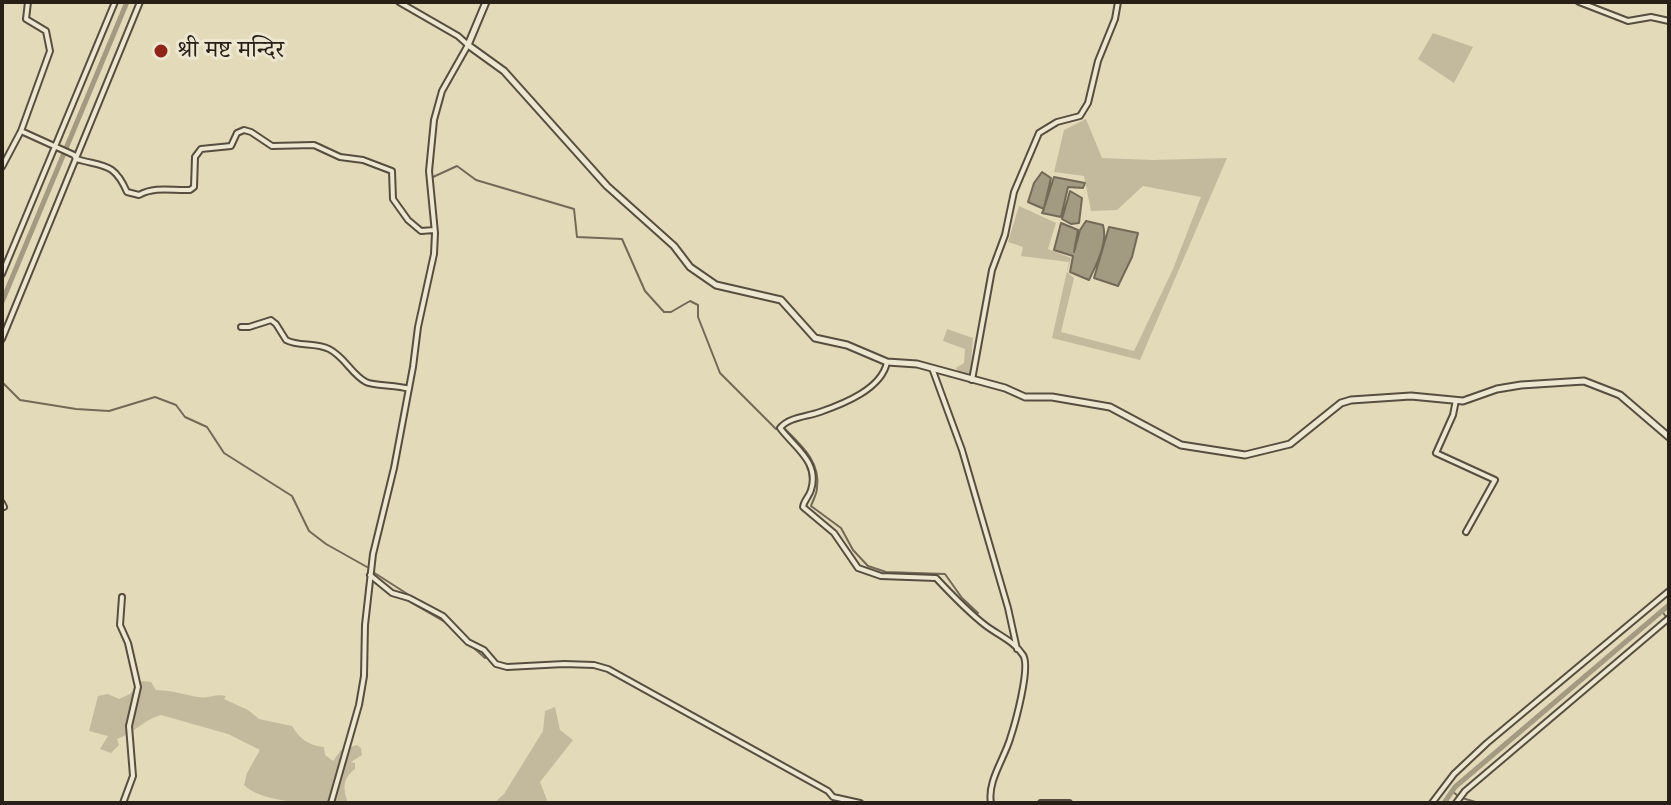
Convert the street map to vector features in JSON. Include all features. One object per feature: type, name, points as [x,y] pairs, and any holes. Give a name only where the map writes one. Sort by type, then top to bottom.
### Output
[{"type":"street","points":[[2,167],[21,131],[50,51],[46,31],[26,19],[28,2]]},
{"type":"street","points":[[2,274],[115,2]]},
{"type":"street","points":[[2,339],[140,2]]},
{"type":"street","points":[[399,2],[458,36],[504,71],[607,186],[674,246],[690,267],[716,285],[781,300],[815,338],[847,345],[887,362],[917,364],[1005,388],[1025,397],[1052,397],[1110,407],[1181,445],[1245,455],[1290,444],[1341,403],[1351,400],[1411,396],[1463,401],[1497,389],[1521,385],[1584,381],[1620,395],[1669,437]]},
{"type":"street","points":[[331,803],[361,690],[369,574],[434,254],[429,171],[434,120],[442,91],[468,45],[486,2]]},
{"type":"street","points":[[972,380],[992,270],[1005,235],[1014,192],[1039,133],[1057,122],[1080,116],[1088,103],[1118,2]]},
{"type":"street","points":[[1579,2],[1628,21],[1651,17],[1669,21]]},
{"type":"street","points":[[21,131],[75,157],[113,169],[120,175],[127,192],[139,195],[162,188],[190,190],[194,187],[195,157],[201,149],[231,146],[237,133],[244,130],[272,146],[314,145],[340,157],[363,160],[392,171],[393,199],[408,220],[421,231],[434,230]]},
{"type":"street","points":[[241,327],[271,320],[286,340],[328,348],[347,361],[368,384],[395,384],[409,389]]},
{"type":"street","points":[[887,362],[879,381],[820,412],[781,425],[782,431],[808,459],[812,473],[812,490],[803,507],[834,533],[858,568],[881,576],[936,578],[985,625],[1011,641],[1026,661],[1011,738],[992,785],[991,803]]},
{"type":"street","points":[[932,368],[962,450],[1017,649]]},
{"type":"street","points":[[1456,400],[1453,415],[1436,453],[1495,480],[1466,532]]},
{"type":"street","points":[[369,574],[392,593],[409,598],[443,616],[468,642],[484,650],[496,664],[507,667],[594,665],[608,669],[721,729],[828,791],[833,797],[860,803]]},
{"type":"street","points":[[1432,803],[1454,774],[1487,743],[1669,591]]},
{"type":"street","points":[[122,597],[120,625],[128,643],[138,687],[129,726],[133,776],[123,803]]},
{"type":"street","points":[[1456,803],[1465,791],[1669,618]]},
{"type":"street","points":[[1041,803],[1069,803]]},
{"type":"shaded area","points":[[1433,33],[1473,47],[1454,83],[1418,59]]},
{"type":"shaded area","points":[[1086,119],[1102,158],[1227,158],[1140,360],[1052,338],[1069,262],[1021,256],[1023,247],[1008,242],[1019,206],[1056,223],[1048,249],[1071,258],[1067,272],[1074,278],[1061,332],[1134,351],[1173,269],[1201,197],[1143,186],[1117,210],[1091,211],[1084,176],[1054,172],[1064,130]]},
{"type":"shaded area","points":[[1042,172],[1051,178],[1044,208],[1054,177],[1085,183],[1083,188],[1068,187],[1061,217],[1042,213],[1044,209],[1028,202],[1034,183]]},
{"type":"shaded area","points":[[1070,191],[1082,198],[1079,223],[1071,224],[1062,219]]},
{"type":"shaded area","points":[[1086,221],[1103,225],[1104,232],[1101,253],[1089,280],[1070,272],[1073,256],[1054,250],[1061,223],[1078,230],[1074,252]]},
{"type":"shaded area","points":[[1109,227],[1138,233],[1132,257],[1118,286],[1094,278]]},
{"type":"shaded area","points":[[947,329],[973,338],[970,376],[963,381],[956,368],[964,363],[965,349],[943,341]]},
{"type":"shaded area","points":[[142,681],[151,682],[156,690],[202,697],[226,696],[224,699],[259,719],[292,726],[305,741],[324,747],[325,755],[333,761],[341,750],[357,745],[362,755],[351,762],[355,763],[355,769],[345,784],[348,803],[292,802],[253,792],[244,785],[260,750],[228,734],[161,715],[117,739],[119,745],[111,753],[100,749],[108,736],[89,731],[98,696],[108,694],[119,699],[130,694]]},
{"type":"shaded area","points":[[555,707],[560,730],[573,740],[540,782],[547,800],[544,803],[494,803],[504,794],[543,731],[545,711]]},
{"type":"waterway","points":[[2,302],[127,2]]},
{"type":"waterway","points":[[433,177],[457,166],[476,180],[574,209],[577,237],[622,239],[645,291],[664,312],[671,312],[690,301],[698,305],[698,317],[720,373],[776,429]]},
{"type":"waterway","points":[[2,382],[20,400],[76,409],[109,411],[155,397],[176,405],[185,417],[207,427],[224,453],[292,496],[309,531],[367,567]]},
{"type":"waterway","points":[[784,428],[808,455],[816,470],[817,490],[811,506],[841,528],[853,550],[868,566],[886,572],[945,574],[962,598],[978,613]]},
{"type":"waterway","points":[[373,572],[409,595]]},
{"type":"waterway","points":[[412,603],[445,622],[485,658]]},
{"type":"waterway","points":[[1444,803],[1455,787],[1669,605]]},
{"type":"waterway","points":[[1662,611],[1666,617]]},
{"type":"waterway","points":[[1452,791],[1458,796]]},
{"type":"waterway","points":[[1462,798],[1479,803]]},
{"type":"place","name":"श्री मष्ट मन्दिर","points":[[161,51]]}]
